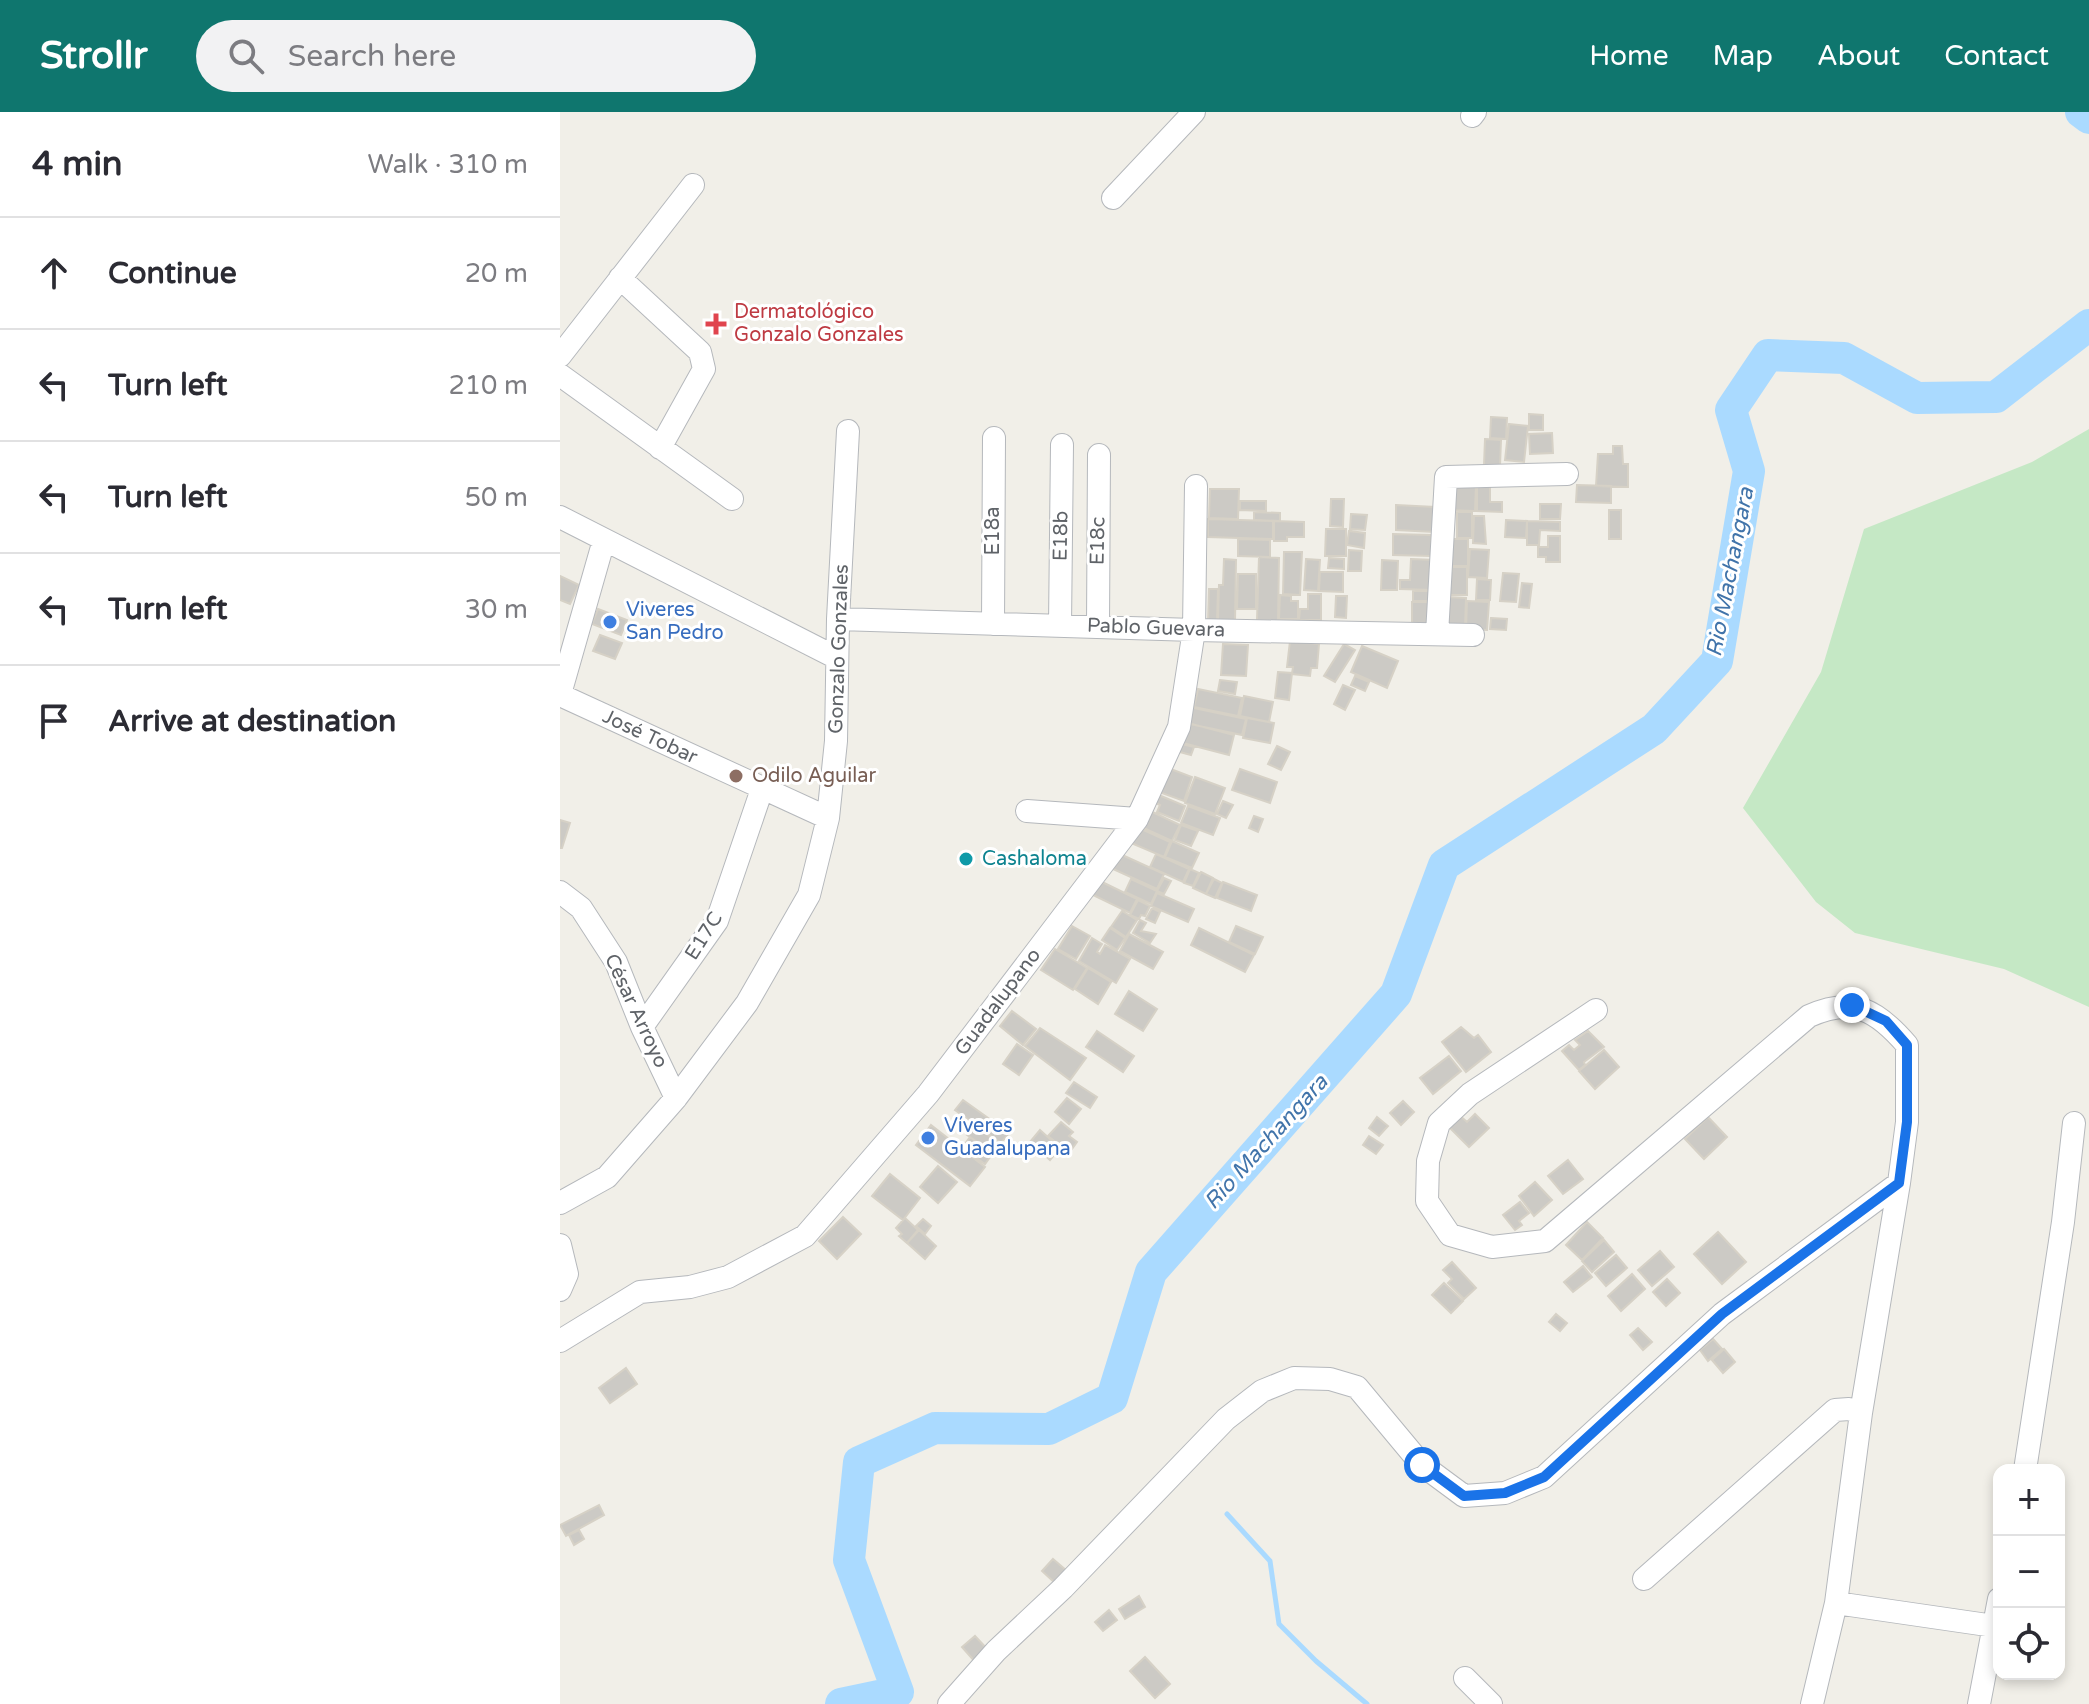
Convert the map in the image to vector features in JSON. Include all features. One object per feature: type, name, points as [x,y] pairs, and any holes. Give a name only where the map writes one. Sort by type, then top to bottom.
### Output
[{"type":"street","points":[[1113,198],[1194,112]]},
{"type":"street","points":[[560,356],[693,185]]},
{"type":"street","points":[[620,278],[700,352],[703,359],[704,369],[660,448]]},
{"type":"street","points":[[560,375],[732,499]]},
{"type":"street","name":"Gonzalo Gonzales","points":[[560,1203],[607,1177],[676,1098],[747,1003],[809,895],[828,818],[836,741],[838,619],[848,431]]},
{"type":"street","name":"E18a","points":[[993,624],[994,438]]},
{"type":"street","name":"E18b","points":[[1060,626],[1062,445]]},
{"type":"street","name":"E18c","points":[[1098,627],[1099,455]]},
{"type":"street","points":[[1437,634],[1446,477],[1567,474]]},
{"type":"street","name":"Guadalupano","points":[[560,1341],[640,1292],[690,1287],[728,1277],[805,1236],[928,1094],[1137,819],[1179,727],[1194,630],[1196,486]]},
{"type":"street","points":[[560,517],[837,658]]},
{"type":"street","points":[[560,694],[604,540]]},
{"type":"street","name":"Pablo Guevara","points":[[838,619],[1473,635]]},
{"type":"street","name":"José Tobar","points":[[560,694],[828,818]]},
{"type":"street","name":"E17C","points":[[642,1027],[717,921],[762,789]]},
{"type":"street","points":[[1027,811],[1137,819]]},
{"type":"street","name":"César Arroyo","points":[[560,892],[581,908],[616,962],[642,1027],[676,1098]]},
{"type":"street","points":[[1596,1010],[1470,1094],[1439,1123],[1428,1161],[1427,1201],[1450,1235],[1492,1247],[1545,1241],[1809,1016],[1826,1008],[1852,1005],[1886,1021],[1907,1045],[1907,1122],[1899,1183],[1861,1413],[1836,1603],[1812,1704]]},
{"type":"street","points":[[2026,1464],[2063,1222],[2074,1123]]},
{"type":"street","points":[[949,1704],[996,1651],[1063,1588],[1226,1419],[1262,1391],[1294,1378],[1330,1379],[1357,1387],[1422,1465],[1464,1496],[1505,1493],[1544,1477],[1722,1314],[1899,1183]]},
{"type":"street","points":[[560,1245],[563,1282]]},
{"type":"street","points":[[1644,1579],[1835,1410],[1849,1409],[1861,1413]]},
{"type":"street","points":[[1836,1603],[1993,1626]]},
{"type":"street","points":[[1979,1704],[1993,1631]]},
{"type":"street","points":[[1465,1678],[1491,1704]]},
{"type":"green space","points":[[2089,429],[2089,1007],[2004,969],[1855,933],[1816,902],[1743,808],[1821,672],[1864,529],[2032,462]]},
{"type":"building","points":[[1529,414],[1543,415],[1543,430],[1529,430]]},
{"type":"building","points":[[1491,417],[1507,418],[1506,439],[1490,438]]},
{"type":"building","points":[[1509,424],[1528,426],[1524,462],[1505,460]]},
{"type":"building","points":[[1552,433],[1553,453],[1530,454],[1529,434]]},
{"type":"building","points":[[1485,439],[1501,440],[1500,466],[1484,465]]},
{"type":"building","points":[[1613,446],[1622,446],[1623,464],[1628,464],[1628,487],[1596,486],[1598,454],[1613,454]]},
{"type":"building","points":[[1447,485],[1476,485],[1475,511],[1446,510]]},
{"type":"building","points":[[1577,485],[1611,486],[1611,503],[1576,502]]},
{"type":"building","points":[[1477,486],[1490,486],[1490,502],[1502,502],[1502,512],[1477,511]]},
{"type":"building","points":[[1210,489],[1239,489],[1238,519],[1209,518]]},
{"type":"building","points":[[1331,499],[1344,499],[1343,527],[1330,526]]},
{"type":"building","points":[[1240,501],[1266,501],[1266,511],[1240,510]]},
{"type":"building","points":[[1540,504],[1561,504],[1560,519],[1540,519]]},
{"type":"building","points":[[1396,505],[1435,507],[1434,532],[1396,530]]},
{"type":"building","points":[[1609,510],[1621,510],[1621,539],[1609,539]]},
{"type":"building","points":[[1254,512],[1280,513],[1280,521],[1254,520]]},
{"type":"building","points":[[1457,512],[1472,512],[1472,538],[1457,538]]},
{"type":"building","points":[[1351,514],[1367,515],[1365,530],[1350,529]]},
{"type":"building","points":[[1474,516],[1484,516],[1486,544],[1473,543]]},
{"type":"building","points":[[1208,519],[1273,521],[1273,539],[1208,537]]},
{"type":"building","points":[[1506,520],[1527,521],[1526,538],[1505,537]]},
{"type":"building","points":[[1274,521],[1304,522],[1304,537],[1274,541]]},
{"type":"building","points":[[1527,521],[1560,522],[1560,531],[1540,530],[1539,545],[1527,545]]},
{"type":"building","points":[[1326,529],[1346,529],[1346,556],[1325,556]]},
{"type":"building","points":[[1349,531],[1365,533],[1364,548],[1347,545]]},
{"type":"building","points":[[1393,534],[1431,535],[1431,556],[1393,555]]},
{"type":"building","points":[[1548,536],[1560,536],[1560,562],[1546,562],[1546,557],[1538,557],[1538,547],[1548,547]]},
{"type":"building","points":[[1238,539],[1270,540],[1270,557],[1238,556]]},
{"type":"building","points":[[1444,539],[1468,539],[1468,566],[1443,566]]},
{"type":"building","points":[[1470,549],[1489,550],[1487,578],[1468,577]]},
{"type":"building","points":[[1349,550],[1362,551],[1361,571],[1348,571]]},
{"type":"building","points":[[1284,552],[1302,552],[1300,595],[1283,594]]},
{"type":"building","points":[[1259,557],[1279,558],[1278,621],[1257,620]]},
{"type":"building","points":[[1329,558],[1344,559],[1344,569],[1328,568]]},
{"type":"building","points":[[1224,559],[1236,560],[1235,621],[1218,621],[1219,585],[1223,585]]},
{"type":"building","points":[[1306,559],[1320,560],[1318,591],[1304,590]]},
{"type":"building","points":[[1411,559],[1435,560],[1433,590],[1400,589],[1400,580],[1410,580]]},
{"type":"building","points":[[1382,560],[1398,561],[1397,590],[1381,590]]},
{"type":"building","points":[[1452,567],[1467,567],[1467,595],[1448,595],[1449,570],[1452,571]]},
{"type":"building","points":[[1320,572],[1343,572],[1343,592],[1319,591]]},
{"type":"building","points":[[1503,573],[1519,574],[1516,602],[1500,601]]},
{"type":"building","points":[[1238,574],[1256,574],[1256,609],[1237,609]]},
{"type":"building","points":[[560,576],[579,585],[570,604],[560,600]]},
{"type":"building","points":[[1477,579],[1491,580],[1490,600],[1476,600]]},
{"type":"building","points":[[1522,583],[1532,584],[1529,608],[1519,607]]},
{"type":"building","points":[[1209,589],[1218,589],[1217,622],[1208,622]]},
{"type":"building","points":[[1413,591],[1431,591],[1430,601],[1413,601]]},
{"type":"building","points":[[1308,594],[1321,594],[1321,620],[1299,620],[1300,609],[1308,609]]},
{"type":"building","points":[[1280,595],[1291,596],[1291,601],[1298,601],[1298,619],[1279,619]]},
{"type":"building","points":[[1336,596],[1347,596],[1346,618],[1335,617]]},
{"type":"building","points":[[1447,597],[1466,598],[1465,627],[1446,626]]},
{"type":"building","points":[[1467,601],[1489,602],[1487,630],[1466,629]]},
{"type":"building","points":[[1412,602],[1430,602],[1430,627],[1412,627]]},
{"type":"building","name":"Viveres San Pedro","points":[[598,609],[627,620],[621,635],[592,624]]},
{"type":"building","points":[[1491,618],[1507,619],[1506,630],[1490,629]]},
{"type":"building","points":[[600,635],[622,643],[615,659],[593,651]]},
{"type":"building","points":[[1290,641],[1319,644],[1317,668],[1311,668],[1310,676],[1292,674],[1293,667],[1287,667]]},
{"type":"building","points":[[1223,644],[1248,645],[1246,676],[1221,675]]},
{"type":"building","points":[[1344,644],[1355,650],[1335,682],[1324,676]]},
{"type":"building","points":[[1362,646],[1398,661],[1387,688],[1351,672]]},
{"type":"building","points":[[1278,672],[1292,673],[1289,700],[1275,698]]},
{"type":"building","points":[[1355,676],[1369,682],[1365,691],[1351,685]]},
{"type":"building","points":[[1220,680],[1237,682],[1235,694],[1218,691]]},
{"type":"building","points":[[1343,685],[1355,690],[1345,710],[1334,704]]},
{"type":"building","points":[[1198,689],[1242,698],[1238,716],[1194,707]]},
{"type":"building","points":[[1244,696],[1273,702],[1269,722],[1240,716]]},
{"type":"building","points":[[1189,707],[1246,719],[1242,735],[1185,723]]},
{"type":"building","points":[[1247,718],[1274,723],[1270,743],[1243,738]]},
{"type":"building","points":[[1184,722],[1234,735],[1229,755],[1179,742]]},
{"type":"building","points":[[1178,743],[1194,747],[1191,755],[1176,751]]},
{"type":"building","points":[[1277,746],[1290,752],[1281,770],[1268,764]]},
{"type":"building","points":[[1168,768],[1192,777],[1184,801],[1159,792]]},
{"type":"building","points":[[1240,769],[1277,782],[1270,803],[1232,790]]},
{"type":"building","points":[[1195,777],[1225,788],[1215,814],[1185,803]]},
{"type":"building","points":[[1154,793],[1185,806],[1179,821],[1157,812],[1160,805],[1151,801]]},
{"type":"building","points":[[1223,801],[1233,805],[1226,818],[1217,814]]},
{"type":"building","points":[[1188,806],[1220,818],[1213,835],[1181,823]]},
{"type":"building","points":[[1146,809],[1180,825],[1172,841],[1139,826]]},
{"type":"building","points":[[1254,816],[1263,819],[1258,832],[1249,828]]},
{"type":"building","points":[[560,820],[570,823],[562,848],[560,848]]},
{"type":"building","points":[[1181,825],[1198,831],[1191,846],[1175,840]]},
{"type":"building","points":[[1137,827],[1170,842],[1164,857],[1131,843]]},
{"type":"building","points":[[1172,841],[1199,853],[1192,868],[1165,857]]},
{"type":"building","points":[[1120,854],[1164,874],[1157,889],[1113,869]]},
{"type":"building","points":[[1156,854],[1189,869],[1183,882],[1150,867]]},
{"type":"building","points":[[1190,869],[1199,873],[1193,886],[1184,883]]},
{"type":"building","points":[[1201,872],[1213,878],[1206,894],[1193,888]]},
{"type":"building","points":[[1164,878],[1171,881],[1164,894],[1157,891]]},
{"type":"building","points":[[1131,879],[1157,891],[1151,904],[1125,892]]},
{"type":"building","points":[[1214,879],[1222,883],[1215,898],[1206,894]]},
{"type":"building","points":[[1098,880],[1137,899],[1130,913],[1091,894]]},
{"type":"building","points":[[1223,882],[1257,895],[1251,911],[1217,898]]},
{"type":"building","points":[[1157,893],[1194,909],[1188,922],[1151,906]]},
{"type":"building","points":[[1138,900],[1150,906],[1145,916],[1141,915],[1139,919],[1130,915]]},
{"type":"building","points":[[1152,908],[1160,912],[1155,923],[1146,919]]},
{"type":"building","points":[[1122,911],[1137,920],[1126,937],[1111,927]]},
{"type":"building","points":[[1140,920],[1146,923],[1141,931],[1156,934],[1150,943],[1133,933]]},
{"type":"building","points":[[1072,926],[1090,936],[1076,959],[1058,949]]},
{"type":"building","points":[[1236,926],[1263,937],[1255,954],[1229,942]]},
{"type":"building","points":[[1110,928],[1125,938],[1117,950],[1102,940]]},
{"type":"building","points":[[1199,928],[1254,955],[1245,972],[1191,945]]},
{"type":"building","points":[[1129,934],[1163,952],[1153,969],[1120,951]]},
{"type":"building","points":[[1092,938],[1102,944],[1097,952],[1100,954],[1105,945],[1130,959],[1116,983],[1079,961]]},
{"type":"building","points":[[1055,949],[1087,968],[1073,990],[1041,970]]},
{"type":"building","points":[[1088,968],[1111,982],[1098,1004],[1075,989]]},
{"type":"building","points":[[1129,991],[1157,1009],[1143,1031],[1115,1014]]},
{"type":"building","points":[[1012,1011],[1036,1029],[1023,1045],[1000,1026]]},
{"type":"building","points":[[1461,1027],[1474,1038],[1478,1035],[1491,1052],[1466,1072],[1442,1042]]},
{"type":"building","points":[[1040,1028],[1086,1058],[1070,1080],[1025,1046]]},
{"type":"building","points":[[1097,1031],[1134,1056],[1123,1072],[1086,1047]]},
{"type":"building","points":[[1588,1031],[1604,1047],[1584,1062],[1585,1065],[1579,1070],[1562,1051],[1569,1045],[1574,1050],[1580,1045],[1575,1040]]},
{"type":"building","points":[[1017,1044],[1033,1055],[1019,1075],[1003,1064]]},
{"type":"building","points":[[1604,1050],[1619,1067],[1595,1089],[1579,1071]]},
{"type":"building","points":[[1449,1056],[1461,1071],[1433,1094],[1420,1078]]},
{"type":"building","points":[[1074,1082],[1097,1097],[1090,1108],[1066,1093]]},
{"type":"building","points":[[1067,1098],[1081,1109],[1069,1124],[1055,1112]]},
{"type":"building","points":[[963,1100],[1009,1133],[1001,1143],[955,1110]]},
{"type":"building","points":[[1403,1101],[1414,1112],[1401,1125],[1390,1113]]},
{"type":"building","points":[[1458,1114],[1467,1122],[1475,1114],[1489,1128],[1469,1147],[1447,1125]]},
{"type":"building","points":[[1377,1117],[1388,1126],[1379,1136],[1369,1128]]},
{"type":"building","points":[[1708,1117],[1727,1137],[1704,1159],[1685,1139]]},
{"type":"building","points":[[1061,1122],[1073,1132],[1069,1136],[1077,1142],[1069,1153],[1048,1136]]},
{"type":"building","points":[[931,1125],[985,1167],[970,1186],[916,1145]]},
{"type":"building","points":[[974,1125],[1000,1144],[993,1153],[967,1135]]},
{"type":"building","points":[[1040,1130],[1060,1148],[1050,1160],[1030,1142]]},
{"type":"building","points":[[1369,1136],[1383,1145],[1376,1154],[1363,1145]]},
{"type":"building","points":[[970,1137],[993,1153],[985,1164],[962,1148]]},
{"type":"building","points":[[1568,1160],[1583,1179],[1563,1194],[1548,1176]]},
{"type":"building","points":[[938,1166],[957,1182],[938,1203],[920,1187]]},
{"type":"building","points":[[890,1174],[920,1198],[903,1220],[872,1196]]},
{"type":"building","points":[[1535,1182],[1552,1200],[1534,1216],[1519,1196]]},
{"type":"building","points":[[1520,1202],[1529,1213],[1519,1221],[1522,1225],[1515,1230],[1503,1215]]},
{"type":"building","points":[[843,1217],[861,1234],[837,1259],[819,1241]]},
{"type":"building","points":[[905,1218],[918,1230],[907,1243],[896,1228]]},
{"type":"building","points":[[923,1219],[931,1226],[925,1234],[916,1226]]},
{"type":"building","points":[[1587,1222],[1603,1238],[1582,1260],[1566,1245]]},
{"type":"building","points":[[919,1230],[936,1246],[925,1259],[907,1243]]},
{"type":"building","points":[[1718,1232],[1746,1262],[1722,1284],[1694,1254]]},
{"type":"building","points":[[1604,1240],[1614,1252],[1592,1272],[1582,1261]]},
{"type":"building","points":[[1660,1251],[1674,1267],[1652,1286],[1638,1270]]},
{"type":"building","points":[[1616,1255],[1627,1268],[1606,1286],[1595,1273]]},
{"type":"building","points":[[1452,1262],[1476,1288],[1464,1299],[1448,1283],[1452,1279],[1443,1270]]},
{"type":"building","points":[[1583,1266],[1592,1277],[1573,1292],[1564,1282]]},
{"type":"building","points":[[1632,1274],[1645,1289],[1621,1311],[1608,1296]]},
{"type":"building","points":[[1667,1279],[1680,1293],[1666,1306],[1653,1292]]},
{"type":"building","points":[[1444,1283],[1463,1301],[1451,1313],[1432,1295]]},
{"type":"building","points":[[1556,1314],[1567,1323],[1560,1331],[1549,1322]]},
{"type":"building","points":[[1638,1328],[1652,1342],[1643,1350],[1630,1335]]},
{"type":"building","points":[[1713,1339],[1722,1349],[1708,1361],[1700,1350]]},
{"type":"building","points":[[1724,1349],[1735,1362],[1723,1373],[1712,1360]]},
{"type":"building","points":[[626,1368],[637,1384],[610,1403],[599,1388]]},
{"type":"building","points":[[599,1505],[604,1515],[566,1536],[560,1525]]},
{"type":"building","points":[[579,1530],[584,1539],[574,1545],[569,1535]]},
{"type":"building","points":[[1053,1559],[1066,1570],[1055,1583],[1042,1571]]},
{"type":"building","points":[[1139,1596],[1145,1607],[1125,1619],[1119,1609]]},
{"type":"building","points":[[1109,1610],[1117,1620],[1103,1631],[1095,1622]]},
{"type":"building","points":[[975,1636],[990,1652],[977,1664],[962,1647]]},
{"type":"building","points":[[1145,1657],[1170,1684],[1155,1698],[1130,1671]]},
{"type":"waterway","points":[[2081,112],[2089,118]]},
{"type":"waterway","name":"Rio Machangara","points":[[841,1704],[898,1692],[849,1560],[859,1462],[935,1428],[1049,1429],[1112,1398],[1151,1272],[1396,994],[1444,865],[1654,729],[1717,661],[1749,471],[1731,410],[1768,355],[1844,358],[1917,398],[1996,397],[2089,325]]},
{"type":"waterway","points":[[1227,1514],[1270,1561],[1279,1624],[1316,1661],[1367,1704]]},
{"type":"place","name":"Dermatológico Gonzalo Gonzales","points":[[716,324]]},
{"type":"place","name":"Viveres San Pedro","points":[[610,622]]},
{"type":"place","name":"Odilo Aguilar","points":[[736,776]]},
{"type":"place","name":"Cashaloma","points":[[966,859]]},
{"type":"place","name":"Víveres Guadalupana","points":[[928,1138]]},
{"type":"route","points":[[1422,1465],[1464,1496],[1505,1493],[1544,1477],[1722,1314],[1899,1183],[1907,1122],[1907,1045],[1886,1021],[1852,1005]]}]
